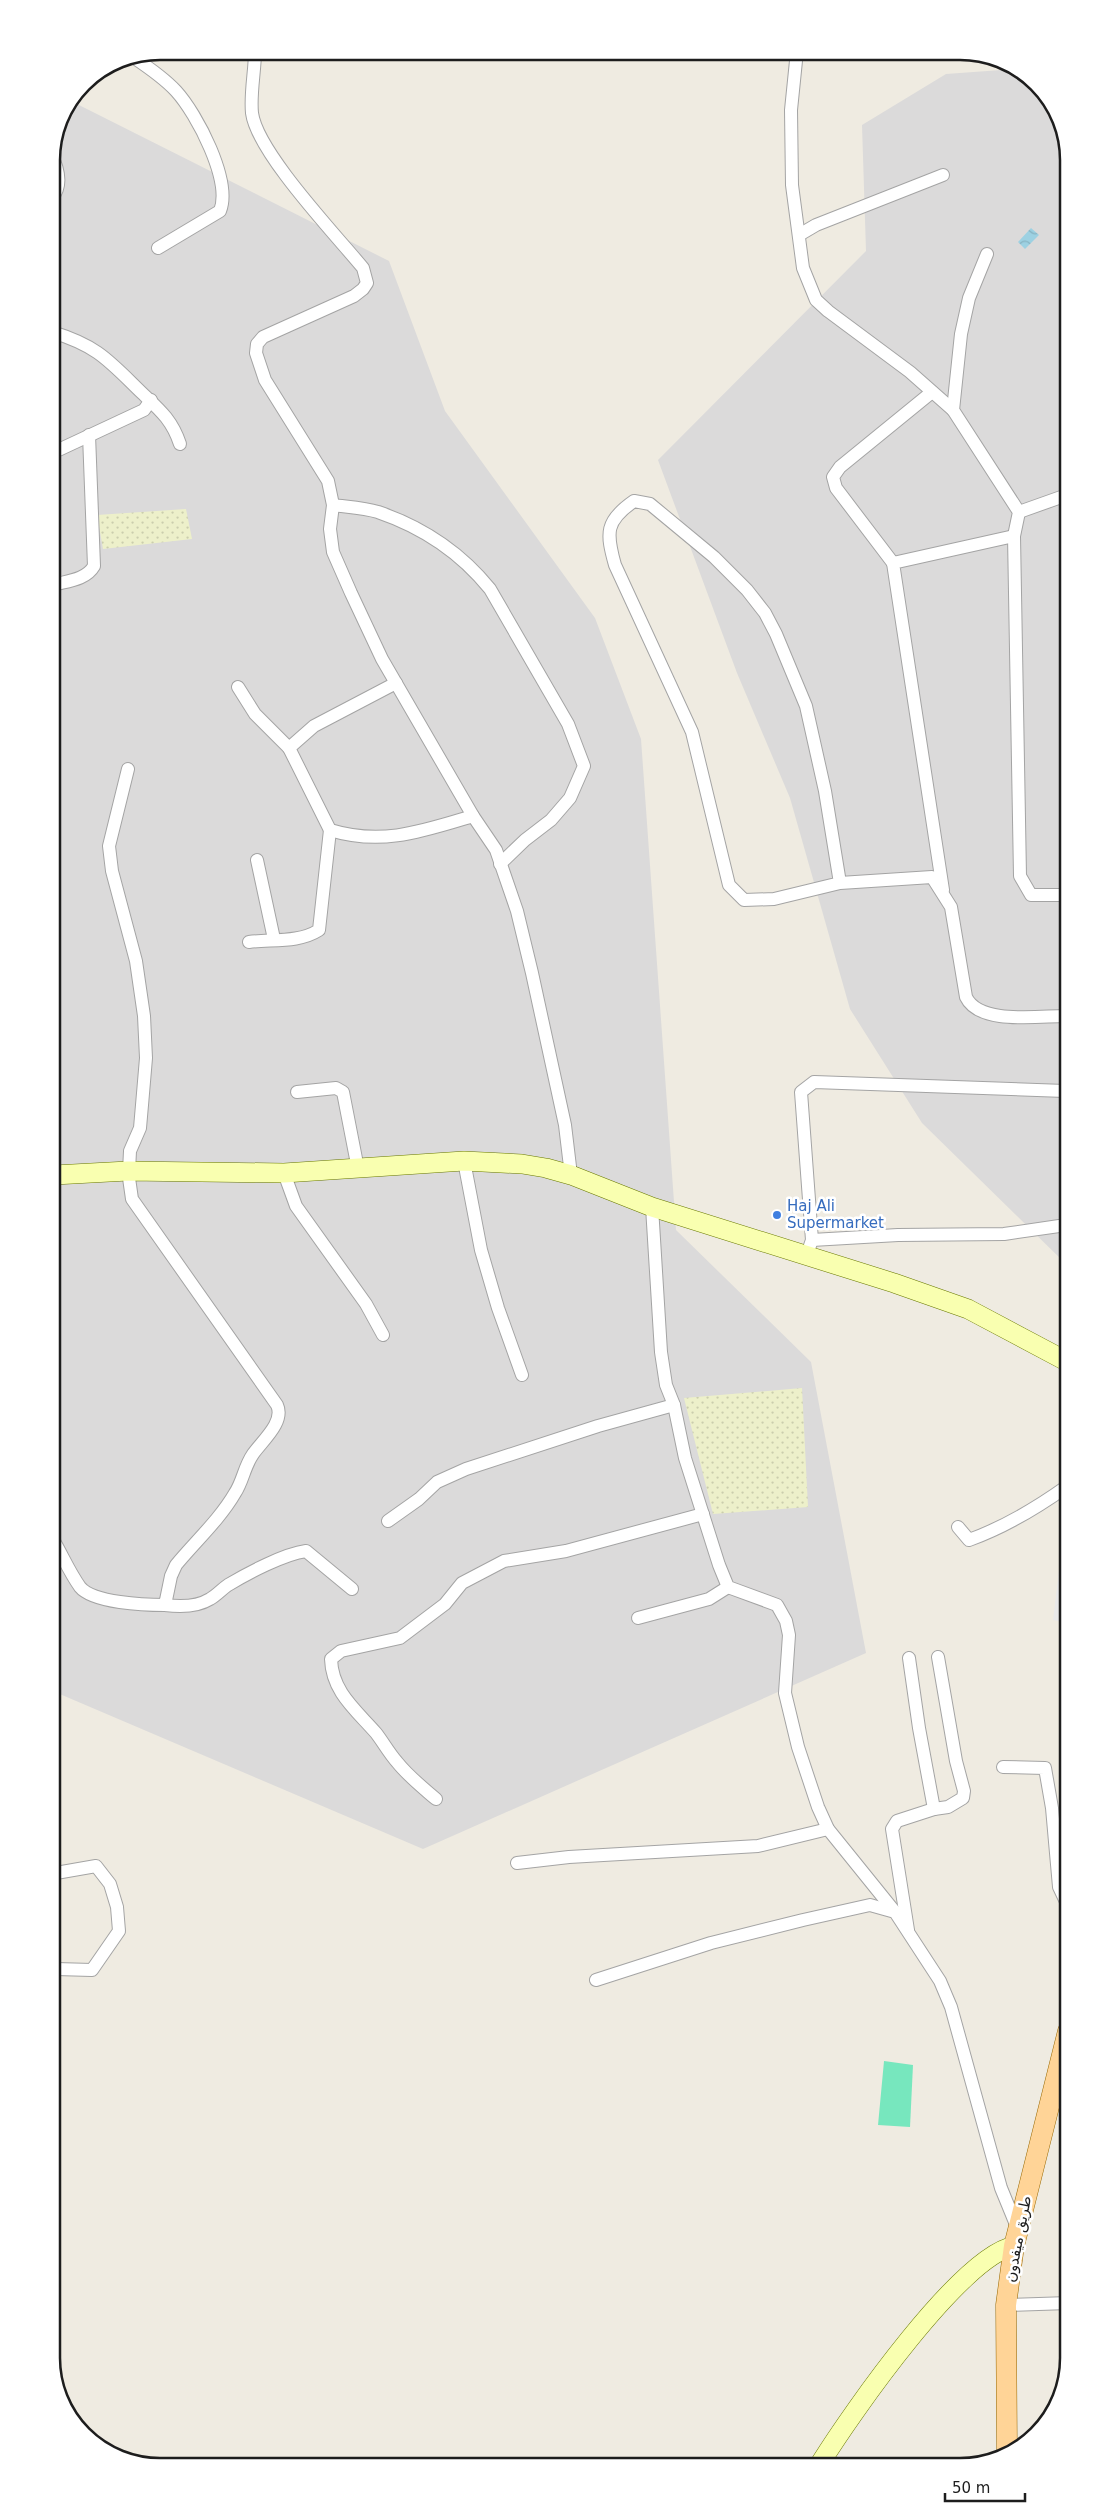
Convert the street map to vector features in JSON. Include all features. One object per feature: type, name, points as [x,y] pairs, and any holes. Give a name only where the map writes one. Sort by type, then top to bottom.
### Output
[{"type":"main road","name":"طريق ميفدون","points":[[1007,2447],[1006,2305],[1016,2236],[1060,2063]]},
{"type":"street","points":[[254,60],[252,112],[257,133],[284,172],[363,268],[367,276],[367,283],[363,290],[354,296],[263,337],[257,344],[256,352],[265,380],[328,481],[333,505],[330,529],[333,552],[382,658],[473,816],[496,850],[517,912],[532,973],[566,1125],[572,1175]]},
{"type":"street","points":[[796,60],[791,110],[792,185],[803,268],[816,300],[910,372],[953,410],[1019,512],[1014,536],[1020,876],[1031,895],[1060,895]]},
{"type":"street","points":[[140,62],[176,91],[190,110],[215,161],[224,202],[220,211],[158,248]]},
{"type":"street","points":[[799,235],[816,225],[943,175]]},
{"type":"street","points":[[953,410],[961,334],[969,298],[986,254]]},
{"type":"street","points":[[60,334],[74,338],[96,350],[151,400],[170,421],[180,444]]},
{"type":"street","points":[[932,392],[840,468],[833,477],[836,488],[893,563],[944,895]]},
{"type":"street","points":[[60,449],[144,410],[151,400]]},
{"type":"street","points":[[60,583],[83,577],[94,566],[89,435]]},
{"type":"street","points":[[1019,512],[1060,497]]},
{"type":"street","points":[[840,883],[825,791],[806,706],[776,634],[765,613],[747,590],[714,556],[650,504],[634,501],[620,510],[610,524],[608,540],[615,564],[692,732],[729,885],[744,900],[758,901],[840,883],[932,877],[944,895],[954,920],[966,997],[970,1005],[990,1016],[1060,1016]]},
{"type":"street","points":[[333,505],[377,512],[422,531],[457,555],[476,571],[490,589],[568,724],[584,766],[570,798],[551,820],[525,840],[500,864]]},
{"type":"street","points":[[893,563],[1014,536]]},
{"type":"street","points":[[289,748],[314,726],[396,684]]},
{"type":"street","points":[[238,688],[255,714],[289,748],[330,830],[319,930],[313,934],[287,940],[274,939],[249,942]]},
{"type":"street","points":[[128,769],[109,846],[112,871],[136,961],[144,1016],[146,1058],[141,1121],[130,1151],[128,1171],[132,1199],[279,1409],[272,1429],[244,1468],[240,1484],[230,1501],[176,1565],[170,1576],[165,1605]]},
{"type":"street","points":[[330,830],[351,837],[394,836],[413,834],[473,816]]},
{"type":"street","points":[[257,860],[274,939]]},
{"type":"street","points":[[809,1248],[801,1092],[814,1082],[1060,1091]]},
{"type":"street","points":[[297,1092],[336,1088],[343,1092],[358,1169]]},
{"type":"street","points":[[60,1175],[128,1171],[284,1173],[464,1162],[522,1164],[572,1175],[652,1207],[809,1248],[968,1309],[1060,1358]]},
{"type":"street","points":[[464,1162],[481,1250],[498,1308],[522,1375]]},
{"type":"street","points":[[284,1173],[296,1206],[366,1304],[383,1335]]},
{"type":"street","points":[[652,1207],[661,1352],[666,1385],[674,1405],[685,1458],[719,1565],[728,1587],[777,1605],[788,1626],[785,1693],[798,1747],[828,1829],[895,1912],[940,1981],[951,2007],[1016,2236],[942,2301],[896,2355],[824,2458]]},
{"type":"street","points":[[809,1248],[898,1235],[1004,1234],[1060,1226]]},
{"type":"street","points":[[388,1521],[419,1499],[437,1482],[466,1469],[598,1426],[674,1405]]},
{"type":"street","points":[[958,1527],[969,1540],[1013,1522],[1060,1491]]},
{"type":"street","points":[[436,1799],[410,1776],[351,1706],[336,1685],[331,1659],[341,1651],[400,1638],[444,1604],[462,1583],[504,1561],[566,1550],[703,1514]]},
{"type":"street","points":[[60,1551],[81,1587],[91,1595],[132,1603],[184,1606],[209,1600],[228,1585],[255,1571],[292,1553],[306,1551],[352,1589]]},
{"type":"street","points":[[638,1618],[708,1599],[728,1587]]},
{"type":"street","points":[[908,1932],[892,1829],[897,1821],[934,1809],[948,1807],[963,1798],[964,1791],[956,1761],[938,1657]]},
{"type":"street","points":[[909,1658],[919,1728],[934,1809]]},
{"type":"street","points":[[1003,1767],[1045,1768],[1052,1808],[1060,1889]]},
{"type":"street","points":[[517,1863],[568,1857],[758,1846],[828,1829]]},
{"type":"street","points":[[60,1872],[96,1866],[110,1884],[117,1907],[119,1931],[92,1970],[60,1969]]},
{"type":"street","points":[[596,1980],[711,1943],[804,1920],[870,1905],[895,1912]]},
{"type":"street","points":[[1006,2305],[1060,2303]]},
{"type":"shaded area","points":[[1003,70],[1010,73],[1031,89],[1043,104],[1055,128],[1060,153],[1060,1258],[922,1123],[850,1009],[790,798],[737,673],[658,460],[866,251],[862,125],[946,74]]},
{"type":"shaded area","points":[[77,104],[389,261],[445,411],[595,618],[641,739],[676,1230],[811,1362],[866,1653],[423,1849],[60,1694],[60,153],[65,128]]},
{"type":"shaded area","points":[[1059,1571],[1060,1571],[1060,1622],[1053,1620]]},
{"type":"green space","points":[[186,509],[192,539],[103,549],[97,515]]},
{"type":"green space","points":[[802,1388],[808,1507],[713,1514],[684,1398]]},
{"type":"green space","points":[[884,2061],[913,2065],[910,2127],[878,2125]]},
{"type":"water","points":[[1031,228],[1039,235],[1025,249],[1018,242]]},
{"type":"place","name":"Haj Ali Supermarket","points":[[777,1215]]}]
